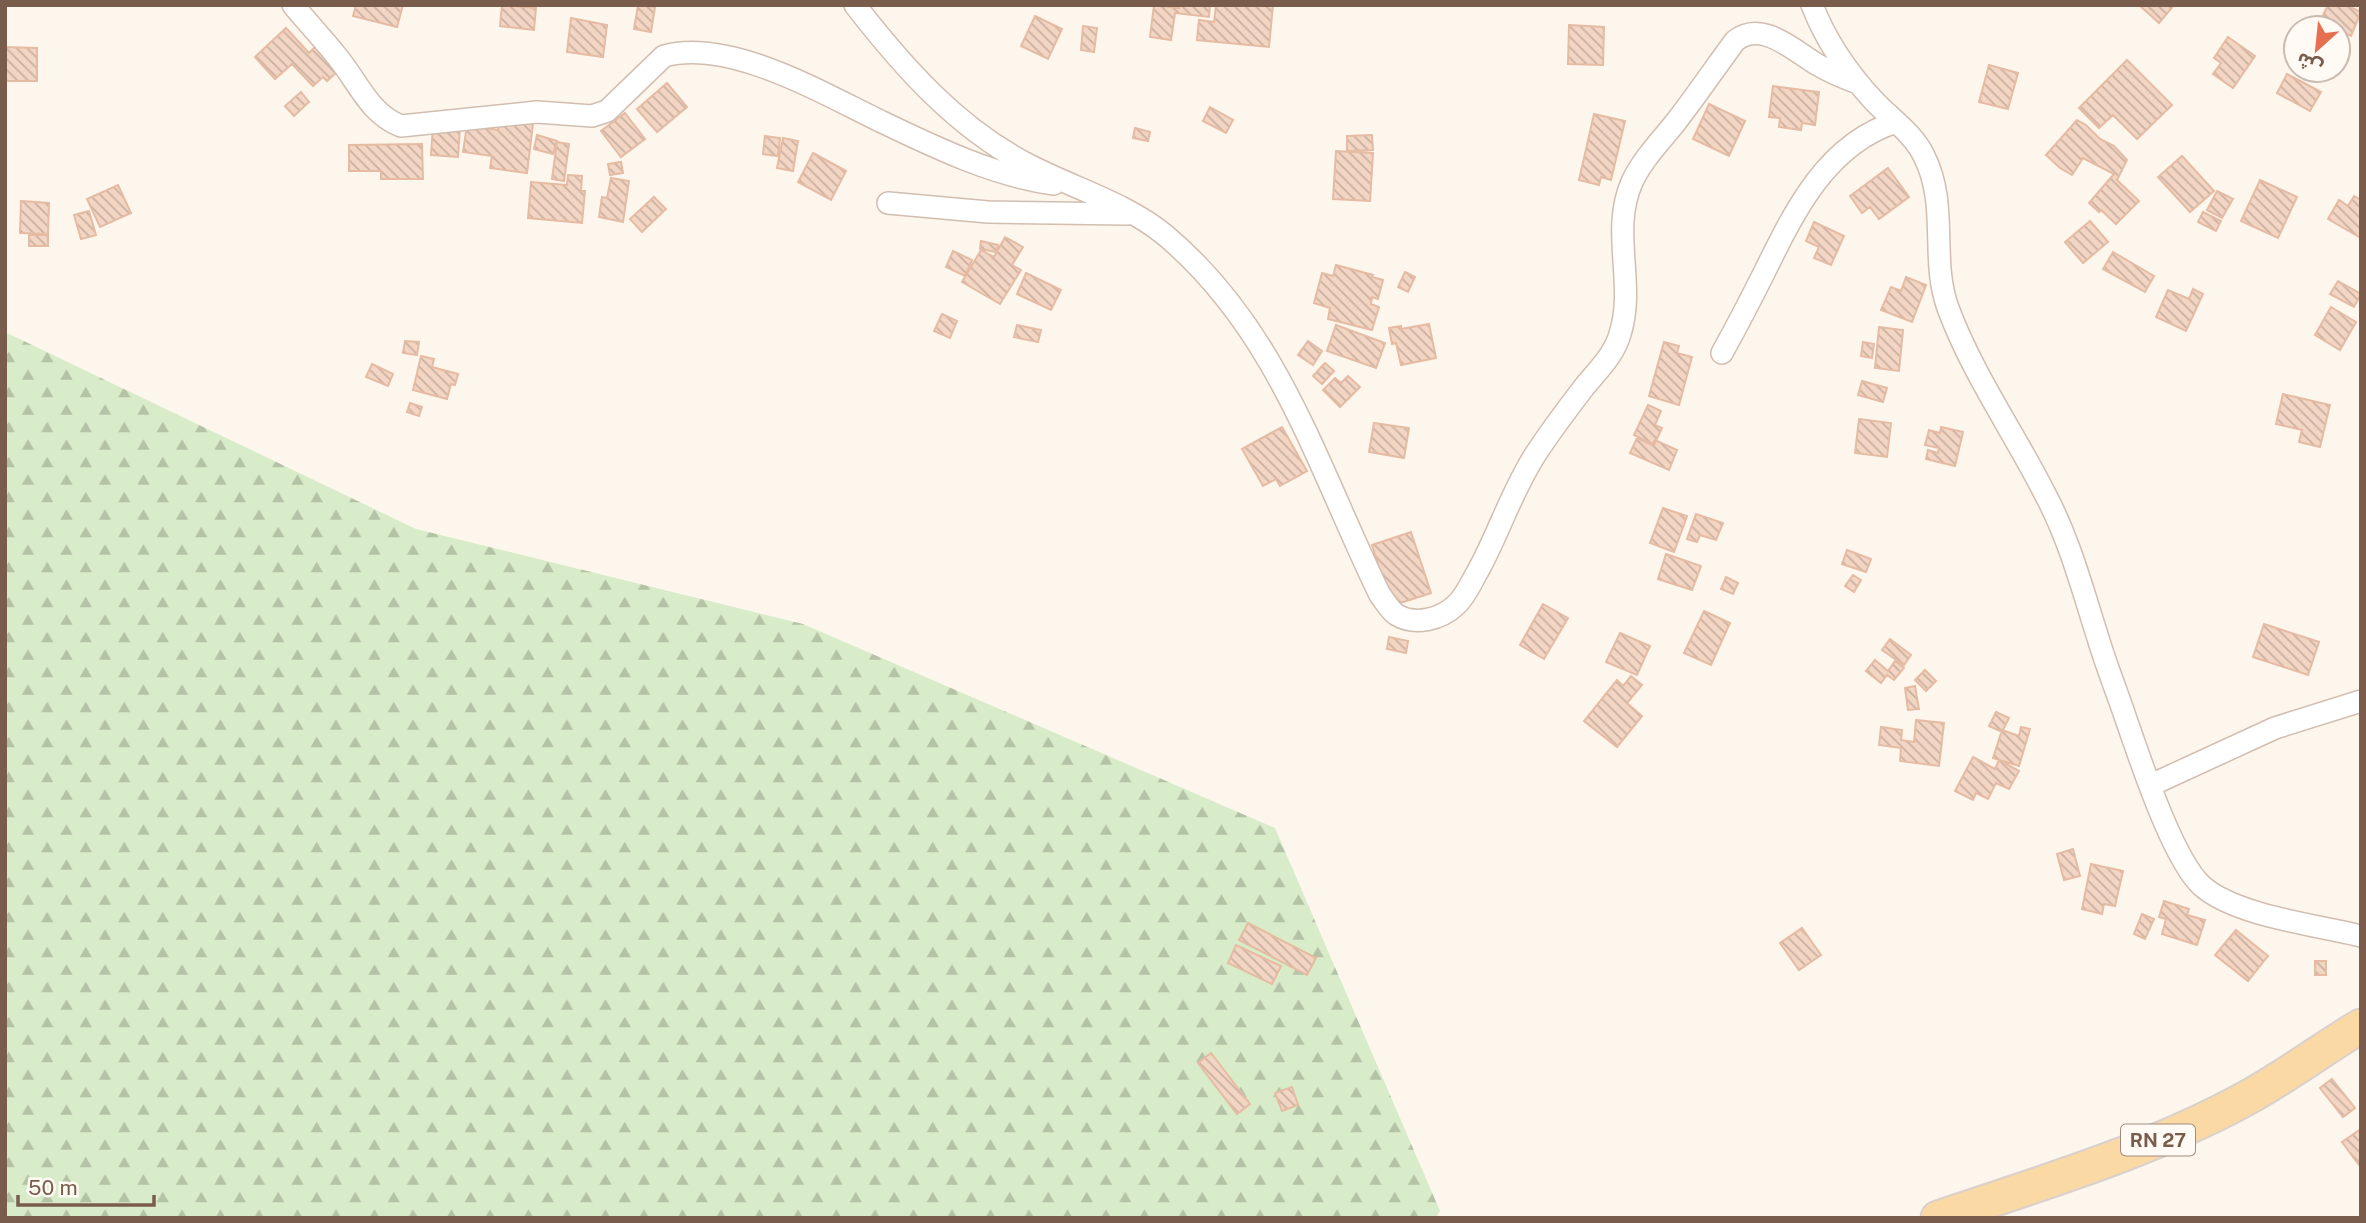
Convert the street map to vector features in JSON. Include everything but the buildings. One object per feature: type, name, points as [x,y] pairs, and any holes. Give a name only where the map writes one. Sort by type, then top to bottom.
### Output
[{"type":"main road","name":"RN 27","points":[[1938,1218],[2100,1163],[2175,1133],[2263,1088],[2361,1026]]},
{"type":"street","points":[[293,5],[340,60],[371,106],[387,121],[401,126],[537,113],[592,116],[607,111],[664,56],[674,53],[703,53],[752,64],[802,82],[882,122],[973,162],[1025,180],[1074,186]]},
{"type":"street","points":[[855,5],[907,69],[953,113],[989,142],[1027,164],[1134,214],[1163,233],[1224,297],[1249,329],[1300,416],[1380,594],[1397,615],[1411,620],[1427,620],[1458,604],[1468,590],[1534,456],[1609,358],[1624,322],[1626,281],[1622,213],[1627,193],[1633,178],[1650,154],[1735,41],[1750,33],[1764,34],[1783,42],[1838,75],[1858,82]]},
{"type":"street","points":[[1812,5],[1833,49],[1858,82],[1913,138],[1924,155],[1938,199],[1939,269],[1942,291],[1950,313],[2003,419],[2044,491],[2067,542],[2108,667],[2151,785],[2181,857],[2203,886],[2240,906],[2306,925],[2361,936]]},
{"type":"street","points":[[1722,353],[1812,183],[1869,133],[1896,121]]},
{"type":"street","points":[[888,203],[988,212],[1134,214]]},
{"type":"street","points":[[2151,785],[2276,728],[2361,701]]},
{"type":"green space","points":[[5,332],[416,529],[803,624],[1275,828],[1440,1211],[1436,1218],[5,1218]]}]
